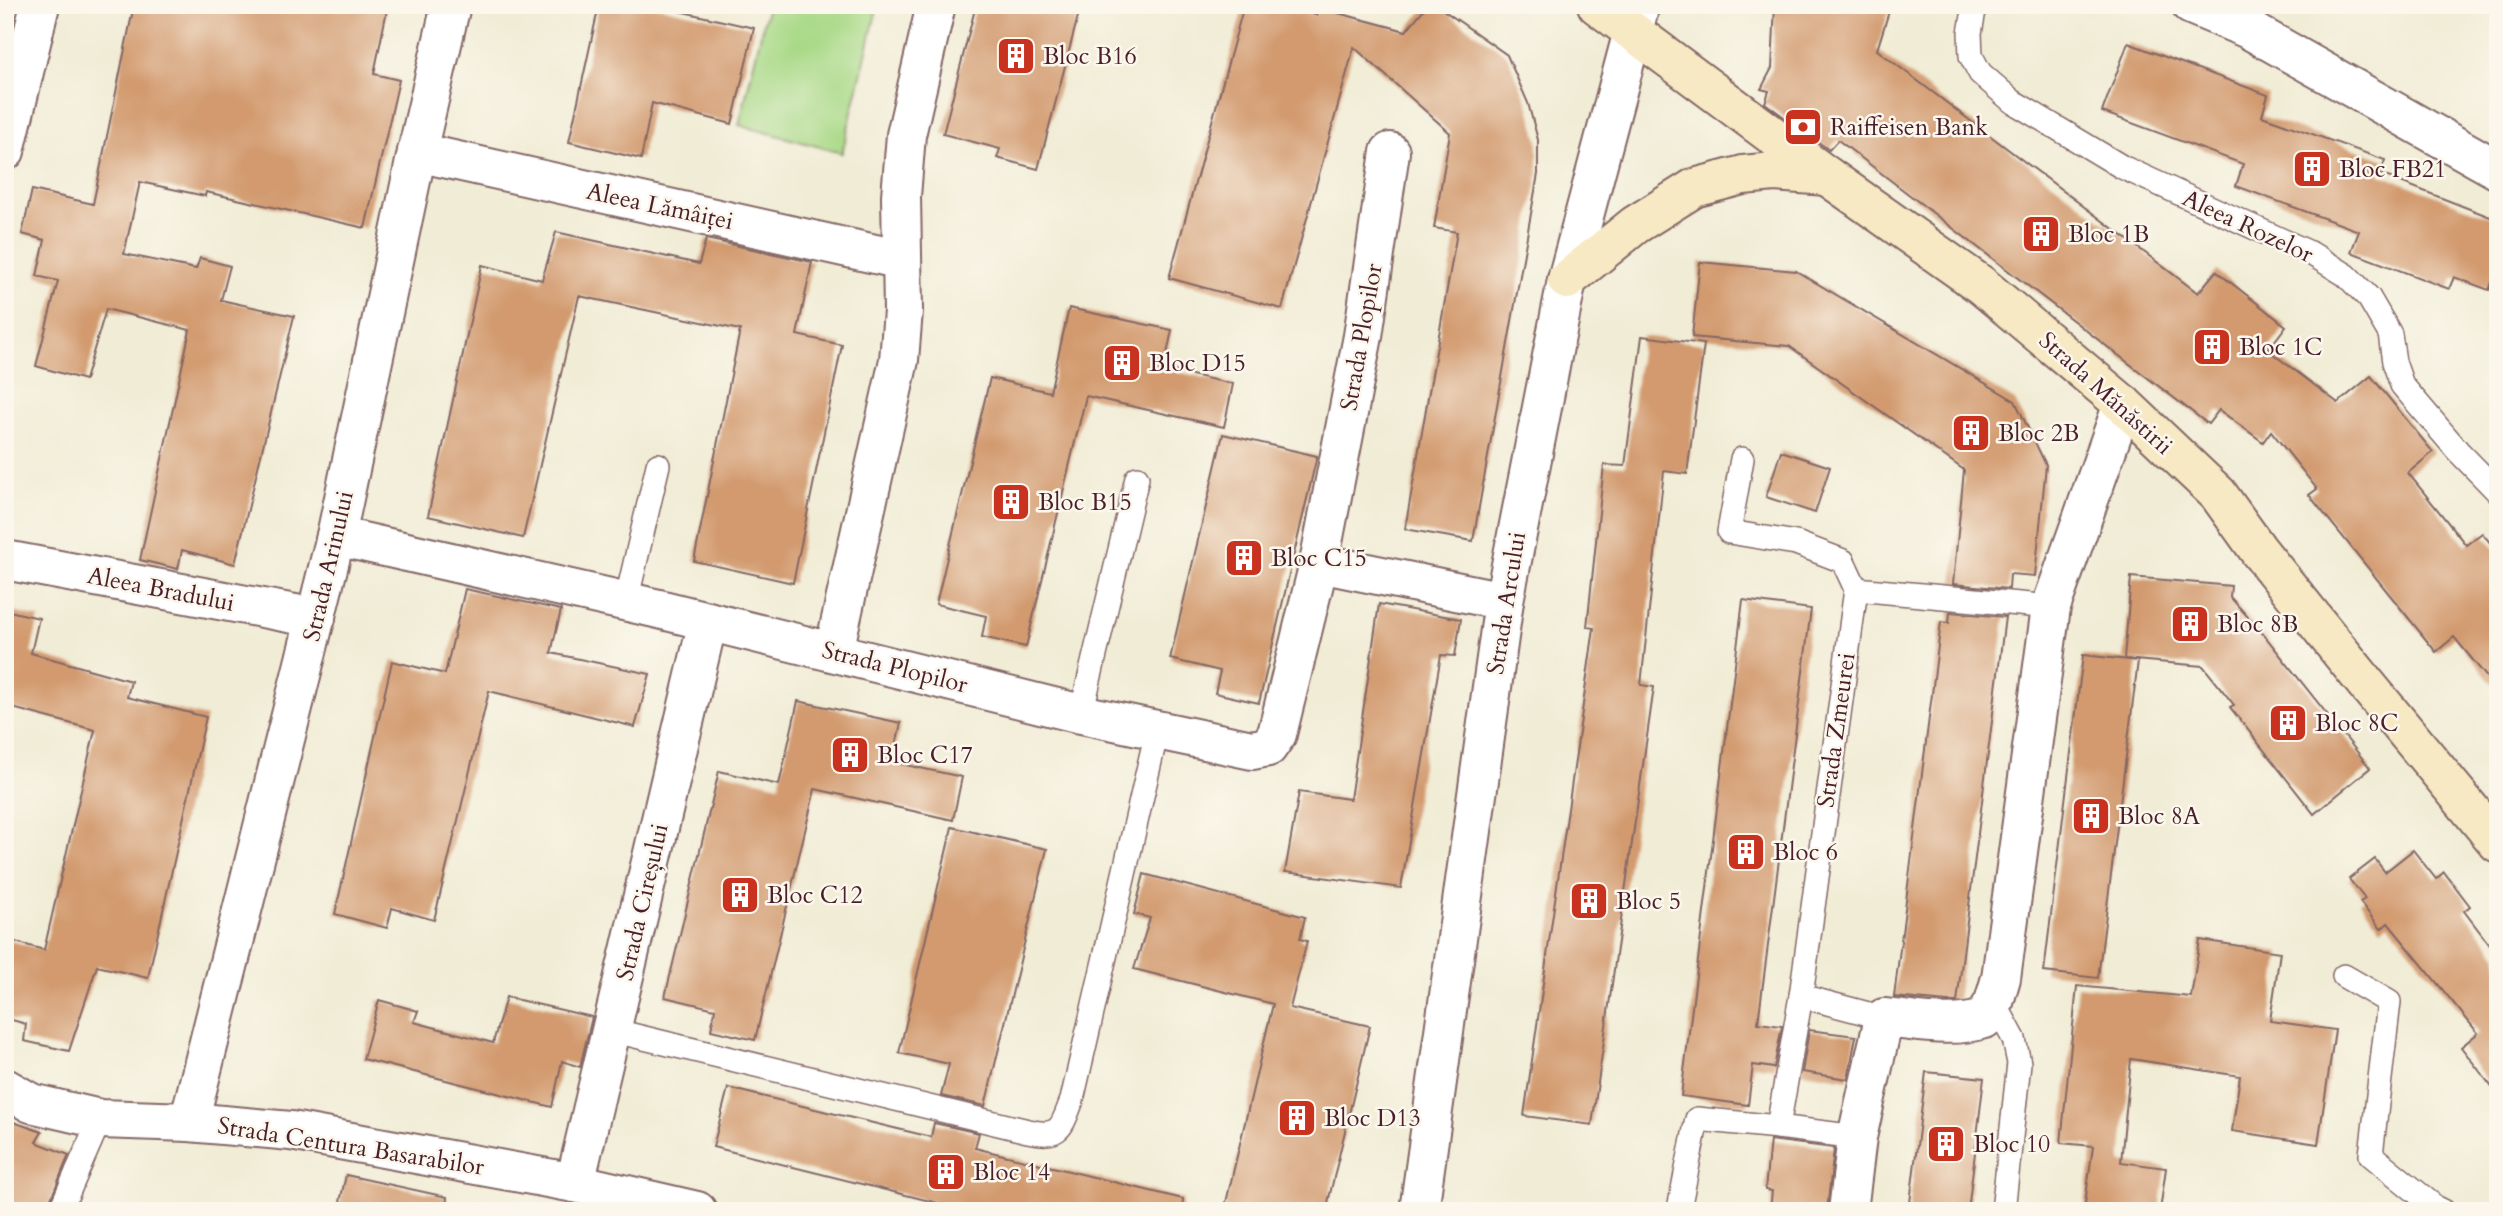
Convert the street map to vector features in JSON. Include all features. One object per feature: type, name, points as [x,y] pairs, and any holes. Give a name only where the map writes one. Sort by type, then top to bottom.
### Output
[{"type":"street","points":[[7,131],[40,5]]},
{"type":"street","name":"Strada Arinului","points":[[188,1122],[336,536],[417,152],[451,5]]},
{"type":"street","points":[[834,651],[899,360],[903,311],[901,196],[906,135],[936,5]]},
{"type":"street","name":"Strada Mănăstirii","points":[[1597,5],[1636,18],[1827,176],[1982,285],[2123,404],[2218,494],[2259,551],[2498,843]]},
{"type":"street","points":[[2190,5],[2248,29],[2498,170]]},
{"type":"street","name":"Strada Arcului","points":[[1419,1211],[1504,601],[1567,280],[1636,18]]},
{"type":"street","name":"Aleea Lămâiței","points":[[417,152],[902,260]]},
{"type":"street","name":"Strada Plopilor","points":[[336,536],[834,651],[1082,714],[1252,750],[1268,747],[1277,734],[1319,563],[1363,336],[1390,152]]},
{"type":"street","points":[[1567,280],[1634,225],[1694,188],[1743,175],[1764,173],[1827,176]]},
{"type":"street","points":[[1848,1211],[1857,1137],[1884,1017],[1939,1024],[1969,1024],[1984,1019],[1994,1002],[2001,978],[2051,607],[2123,404]]},
{"type":"street","name":"Aleea Bradului","points":[[5,559],[316,618]]},
{"type":"street","points":[[1319,563],[1504,601]]},
{"type":"street","name":"Strada Cireșului","points":[[575,1183],[708,621]]},
{"type":"street","name":"Strada Centura Basarabilor","points":[[5,1088],[31,1103],[100,1119],[188,1122],[291,1131],[575,1183],[698,1211]]},
{"type":"lane","name":"Aleea Rozelor","points":[[1975,5],[1970,33],[1971,56],[1980,73],[2012,100],[2122,167],[2312,254],[2346,275],[2370,298],[2389,334],[2402,385],[2458,452],[2498,492]]},
{"type":"lane","points":[[1742,460],[1730,532],[1796,543],[1843,561],[1856,589],[2051,607]]},
{"type":"lane","points":[[626,602],[658,466]]},
{"type":"lane","points":[[1082,714],[1137,478]]},
{"type":"lane","name":"Strada Zmeurei","points":[[1778,1127],[1801,996],[1856,589]]},
{"type":"lane","points":[[611,1030],[1037,1133],[1046,1135],[1055,1132],[1063,1124],[1072,1100],[1157,730]]},
{"type":"lane","points":[[2344,976],[2389,1002],[2371,1155],[2443,1211]]},
{"type":"lane","points":[[1801,996],[1884,1017]]},
{"type":"lane","points":[[1994,1002],[2014,1039],[2019,1063],[2003,1211]]},
{"type":"lane","points":[[61,1211],[100,1119]]},
{"type":"lane","points":[[1680,1204],[1697,1119],[1857,1137]]},
{"type":"green space","points":[[768,5],[878,5],[842,153],[739,125]]},
{"type":"green space","points":[[2188,1199],[2276,1211],[2187,1211]]},
{"type":"building","points":[[134,5],[388,5],[374,74],[399,80],[365,228],[206,192],[205,196],[140,182],[124,254],[196,269],[200,258],[230,266],[221,300],[294,316],[235,564],[182,550],[178,569],[140,560],[190,330],[106,309],[85,380],[36,366],[58,281],[37,276],[45,240],[22,234],[32,190],[93,204]]},
{"type":"building","points":[[599,5],[652,5],[754,28],[732,124],[652,103],[641,159],[569,142]]},
{"type":"building","name":"Bloc B16","points":[[976,5],[1081,5],[1038,169],[997,158],[1000,149],[943,134]]},
{"type":"building","points":[[1244,5],[1283,5],[1317,15],[1308,5],[1406,31],[1427,5],[1436,5],[1507,55],[1528,103],[1538,140],[1538,174],[1473,541],[1405,529],[1457,232],[1434,228],[1450,133],[1354,47],[1282,309],[1169,278]]},
{"type":"building","points":[[1775,5],[1891,5],[1877,50],[2198,293],[2216,271],[2286,326],[2268,350],[2338,403],[2371,376],[2433,452],[2408,473],[2466,545],[2482,533],[2498,552],[2498,691],[2454,637],[2436,652],[2309,495],[2317,489],[2271,431],[2263,442],[2219,410],[2208,424],[1838,140],[1829,150],[1765,103],[1769,91],[1761,89],[1772,68]]},
{"type":"building","points":[[2128,43],[2268,95],[2262,116],[2385,160],[2380,174],[2498,220],[2498,267],[2489,290],[2454,277],[2449,289],[2351,252],[2359,231],[2236,186],[2243,164],[2102,112]]},
{"type":"building","points":[[556,232],[699,264],[706,239],[812,262],[797,335],[842,345],[793,583],[694,561],[740,330],[579,296],[523,538],[428,516],[482,265],[542,280]]},
{"type":"building","name":"Bloc 2B","points":[[1700,262],[1796,271],[2015,401],[2046,465],[2035,576],[2010,574],[2009,589],[1953,584],[1964,470],[1789,346],[1692,337]]},
{"type":"building","name":"Bloc B15","points":[[1069,308],[1172,330],[1164,369],[1233,384],[1224,427],[1086,396],[1026,647],[982,637],[986,616],[936,604],[990,378],[1050,392]]},
{"type":"building","points":[[1642,336],[1704,344],[1687,474],[1664,471],[1641,685],[1654,687],[1592,1125],[1524,1116],[1594,628],[1587,627],[1604,465],[1625,466]]},
{"type":"building","name":"Bloc C15","points":[[1223,434],[1317,456],[1259,703],[1215,693],[1220,671],[1170,659]]},
{"type":"building","points":[[1781,451],[1830,467],[1815,513],[1766,497]]},
{"type":"building","points":[[2131,577],[2231,586],[2230,597],[2264,635],[2370,768],[2314,814],[2230,707],[2234,705],[2203,666],[2124,659]]},
{"type":"building","points":[[465,589],[561,610],[551,653],[650,674],[635,727],[489,691],[434,920],[392,908],[387,928],[335,914],[392,661],[445,674]]},
{"type":"building","name":"Bloc 6","points":[[1743,600],[1811,609],[1758,1023],[1782,1026],[1774,1068],[1753,1065],[1748,1105],[1681,1096]]},
{"type":"building","points":[[1379,604],[1461,619],[1455,656],[1441,655],[1401,888],[1285,872],[1299,792],[1350,799]]},
{"type":"building","points":[[5,610],[39,618],[31,653],[131,681],[127,697],[206,717],[148,978],[97,966],[69,1051],[24,1041],[26,1024],[5,1018],[5,939],[44,950],[95,730],[5,706]]},
{"type":"building","points":[[1950,612],[2005,617],[1957,1002],[1894,997],[1941,622],[1949,623]]},
{"type":"building","name":"Bloc 8A","points":[[2083,655],[2138,661],[2098,978],[2044,972]]},
{"type":"building","name":"Bloc C12","points":[[798,701],[901,723],[892,762],[962,777],[953,820],[815,789],[755,1040],[711,1030],[715,1009],[665,997],[719,771],[779,785]]},
{"type":"building","points":[[952,827],[1047,849],[985,1106],[941,1096],[949,1064],[899,1053]]},
{"type":"building","points":[[2413,850],[2436,879],[2444,872],[2470,906],[2464,911],[2498,956],[2498,1095],[2461,1047],[2478,1033],[2388,923],[2381,929],[2360,902],[2365,899],[2349,879],[2375,859],[2385,872]]},
{"type":"building","points":[[1144,874],[1305,917],[1300,939],[1307,941],[1290,1008],[1370,1026],[1326,1211],[1224,1211],[1273,1004],[1134,969],[1150,918],[1134,914]]},
{"type":"building","points":[[2200,940],[2280,952],[2270,1021],[2335,1030],[2318,1144],[2232,1131],[2240,1076],[2131,1059],[2121,1162],[2166,1168],[2160,1211],[2084,1211],[2093,1146],[2061,1143],[2077,986],[2191,997]]},
{"type":"building","points":[[506,997],[592,1017],[580,1067],[562,1061],[552,1107],[363,1059],[379,1000],[418,1011],[414,1022],[493,1043]]},
{"type":"building","points":[[1809,1030],[1856,1036],[1848,1079],[1802,1072]]},
{"type":"building","name":"Bloc 10","points":[[1926,1072],[1984,1078],[1968,1211],[1909,1211]]},
{"type":"building","name":"Bloc 14","points":[[728,1088],[931,1137],[934,1123],[979,1133],[975,1148],[1183,1199],[1182,1211],[970,1211],[713,1147]]},
{"type":"building","points":[[5,1119],[42,1132],[36,1142],[69,1155],[46,1211],[5,1211]]},
{"type":"building","points":[[1770,1140],[1834,1148],[1827,1211],[1770,1211],[1772,1191],[1765,1190]]},
{"type":"building","points":[[346,1175],[447,1197],[446,1211],[338,1211]]},
{"type":"place","name":"Bloc B16","points":[[1016,56]]},
{"type":"place","name":"Raiffeisen Bank","points":[[1803,127]]},
{"type":"place","name":"Bloc FB21","points":[[2312,169]]},
{"type":"place","name":"Bloc 1B","points":[[2041,234]]},
{"type":"place","name":"Bloc 1C","points":[[2212,347]]},
{"type":"place","name":"Bloc D15","points":[[1122,363]]},
{"type":"place","name":"Bloc 2B","points":[[1971,433]]},
{"type":"place","name":"Bloc B15","points":[[1011,502]]},
{"type":"place","name":"Bloc C15","points":[[1244,558]]},
{"type":"place","name":"Bloc 8B","points":[[2190,624]]},
{"type":"place","name":"Bloc 8C","points":[[2288,723]]},
{"type":"place","name":"Bloc C17","points":[[850,755]]},
{"type":"place","name":"Bloc 8A","points":[[2091,816]]},
{"type":"place","name":"Bloc 6","points":[[1746,852]]},
{"type":"place","name":"Bloc C12","points":[[740,895]]},
{"type":"place","name":"Bloc 5","points":[[1589,901]]},
{"type":"place","name":"Bloc D13","points":[[1297,1118]]},
{"type":"place","name":"Bloc 10","points":[[1946,1144]]},
{"type":"place","name":"Bloc 14","points":[[946,1172]]}]
